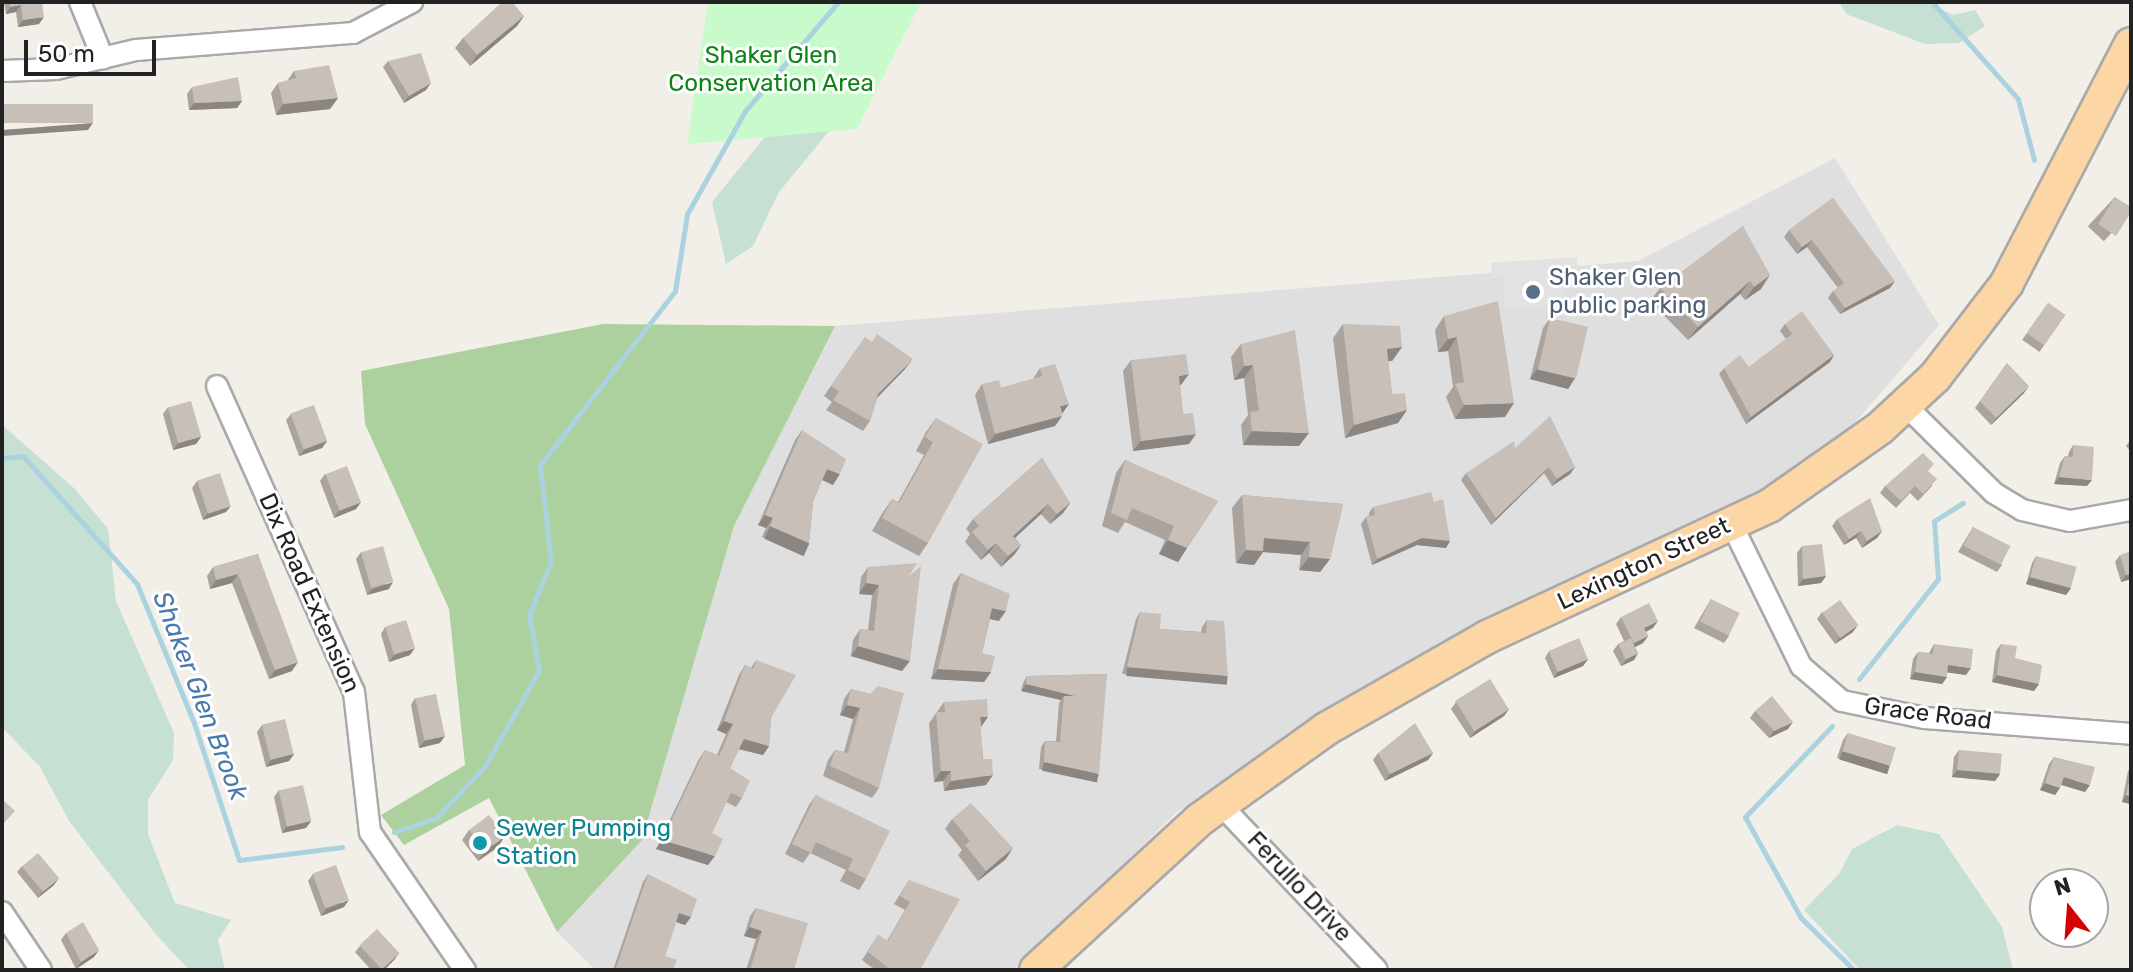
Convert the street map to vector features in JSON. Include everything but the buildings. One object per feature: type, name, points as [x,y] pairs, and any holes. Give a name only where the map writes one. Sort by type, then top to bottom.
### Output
[{"type":"main road","name":"Lexington Street","points":[[1040,969],[1220,804],[1428,668],[1732,525],[1823,473],[1906,406],[2007,283],[2131,44]]},
{"type":"street","points":[[80,2],[103,58]]},
{"type":"street","points":[[2,71],[353,33],[412,2]]},
{"type":"street","name":"Dix Road Extension","points":[[217,386],[354,692],[370,832],[465,970]]},
{"type":"street","points":[[1906,406],[1994,493],[2022,510],[2086,521],[2131,510]]},
{"type":"street","name":"Grace Road","points":[[1732,525],[1801,666],[1842,701],[1925,718],[2131,734]]},
{"type":"street","name":"Ferullo Drive","points":[[1220,804],[1377,970]]},
{"type":"street","points":[[2,912],[41,970]]},
{"type":"shaded area","points":[[1835,158],[1939,325],[1847,432],[1767,488],[1360,688],[1177,812],[1015,970],[596,970],[557,932],[642,840],[734,526],[835,326],[1638,261]]},
{"type":"shaded area","name":"Shaker Glen public parking","points":[[1577,257],[1578,274],[1561,276],[1563,307],[1505,310],[1503,278],[1492,278],[1491,263]]},
{"type":"green space","name":"Shaker Glen Conservation Area","points":[[708,2],[921,2],[857,129],[687,144]]},
{"type":"green space","points":[[1839,2],[1924,2],[1954,15],[1975,10],[1985,26],[1959,43],[1925,44],[1846,14]]},
{"type":"green space","points":[[798,96],[835,124],[779,192],[753,246],[726,264],[712,202]]},
{"type":"green space","points":[[603,324],[835,326],[734,526],[642,840],[557,932],[489,798],[404,845],[381,815],[465,765],[449,609],[365,424],[361,371]]},
{"type":"green space","points":[[2,425],[75,489],[108,529],[116,601],[174,733],[173,760],[148,800],[148,834],[175,903],[231,920],[218,940],[225,970],[189,970],[153,931],[69,821],[40,767],[2,727]]},
{"type":"green space","points":[[1897,825],[1939,834],[2002,927],[2013,970],[1860,970],[1804,910],[1839,874],[1852,849]]},
{"type":"waterway","name":"Shaker Glen Brook","points":[[394,832],[436,818],[485,766],[539,670],[529,615],[551,562],[540,465],[675,291],[687,214],[745,111],[838,2]]},
{"type":"waterway","points":[[1932,2],[2018,99],[2034,160]]},
{"type":"waterway","name":"Shaker Glen Brook","points":[[2,458],[23,456],[137,584],[194,723],[239,860],[342,847]]},
{"type":"waterway","points":[[1859,679],[1938,579],[1934,521],[1963,503]]},
{"type":"waterway","points":[[1832,726],[1745,817],[1801,918],[1854,970]]},
{"type":"place","name":"Shaker Glen public parking","points":[[1533,292]]},
{"type":"place","name":"Sewer Pumping Station","points":[[480,843]]}]
